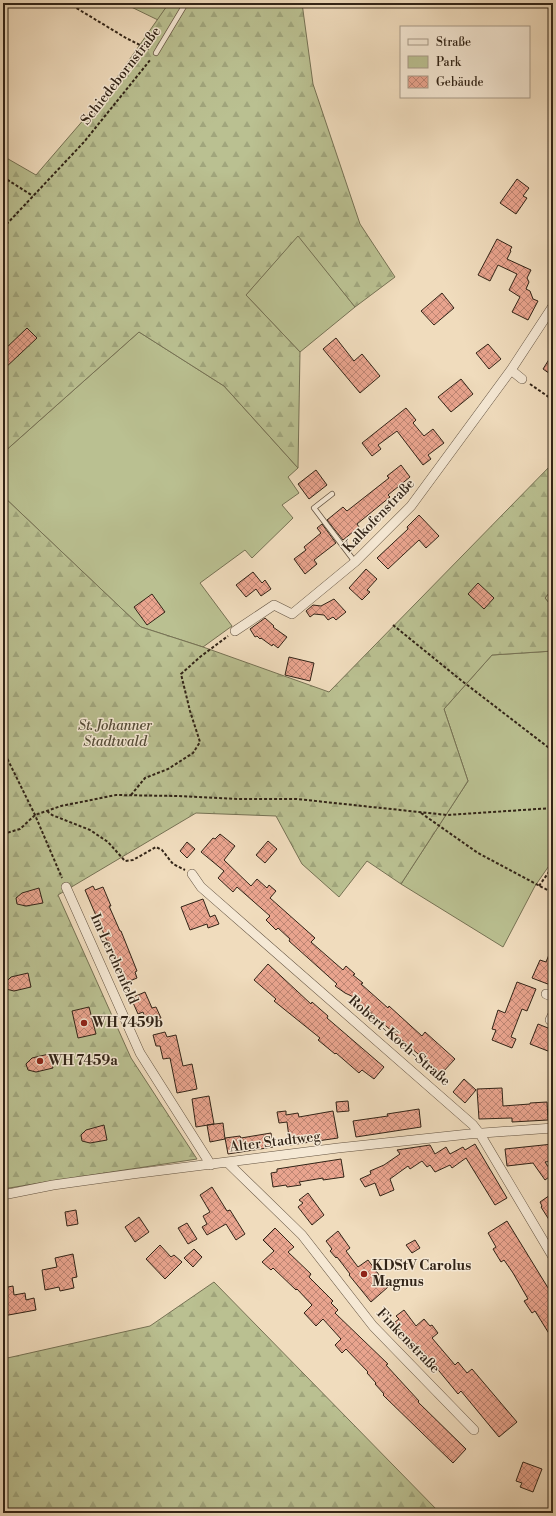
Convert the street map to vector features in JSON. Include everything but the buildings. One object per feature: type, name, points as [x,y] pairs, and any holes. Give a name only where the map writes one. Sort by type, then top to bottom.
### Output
[{"type":"street","name":"Kalkofenstraße","points":[[236,631],[274,605],[292,614],[355,562],[411,506],[511,370],[553,306]]},
{"type":"street","points":[[511,370],[522,379]]},
{"type":"street","name":"Robert-Koch-Straße","points":[[192,874],[201,887],[473,1125],[480,1134],[553,1257]]},
{"type":"street","name":"Im Lerchenfeld","points":[[66,887],[140,1052],[211,1165]]},
{"type":"street","name":"Alter Stadtweg","points":[[3,1195],[76,1182],[338,1148],[553,1128]]},
{"type":"street","name":"Finkenstraße","points":[[228,1162],[302,1235],[373,1326],[474,1430]]},
{"type":"lane","name":"Schiedebornstraße","points":[[156,53],[186,3]]},
{"type":"lane","points":[[332,494],[314,508],[355,562]]},
{"type":"path","points":[[68,3],[126,38],[156,53]]},
{"type":"path","name":"Schiedebornstraße","points":[[3,228],[84,142],[156,53]]},
{"type":"path","points":[[3,177],[34,196]]},
{"type":"path","points":[[522,379],[553,400]]},
{"type":"path","points":[[393,625],[462,681],[553,750]]},
{"type":"path","points":[[132,795],[145,778],[168,768],[193,753],[200,742],[190,711],[181,674],[200,657],[236,631]]},
{"type":"path","points":[[3,750],[35,815],[66,887]]},
{"type":"path","points":[[3,834],[20,829],[35,815],[61,806],[116,795],[237,799],[297,799],[447,815],[553,808]]},
{"type":"path","points":[[47,811],[52,815],[90,830],[108,842],[125,861],[133,860],[156,847],[162,850],[173,864],[192,874]]},
{"type":"path","points":[[420,812],[478,853],[553,893]]},
{"type":"path","points":[[539,886],[553,866]]},
{"type":"green space","points":[[123,3],[169,3],[158,20]]},
{"type":"green space","points":[[169,3],[302,3],[313,84],[360,224],[395,277],[355,307],[298,236],[246,295],[300,352],[298,468],[224,386],[139,332],[3,453],[3,156],[36,175],[104,96]]},
{"type":"green space","points":[[298,235],[355,307],[300,352],[246,295]]},
{"type":"green space","points":[[139,332],[224,386],[298,468],[288,477],[299,493],[282,505],[293,518],[252,558],[245,550],[200,583],[232,626],[203,647],[141,627],[3,496],[3,453]]},
{"type":"green space","name":"St. Johanner Stadtwald","points":[[553,463],[553,588],[545,598],[553,608],[553,651],[492,655],[444,709],[468,781],[401,884],[367,861],[339,897],[302,864],[276,816],[196,813],[58,895],[131,1058],[197,1159],[3,1189],[3,496],[141,627],[203,647],[329,692]]},
{"type":"green space","points":[[553,588],[553,608],[545,598]]},
{"type":"green space","points":[[553,651],[553,860],[535,886],[503,947],[401,884],[468,781],[444,709],[492,655]]},
{"type":"green space","points":[[214,1282],[439,1512],[450,1513],[3,1513],[3,1359],[150,1326]]},
{"type":"place","name":"WH 7459b","points":[[84,1023]]},
{"type":"place","name":"WH 7459a","points":[[40,1061]]},
{"type":"place","name":"KDStV Carolus Magnus","points":[[364,1274]]}]
